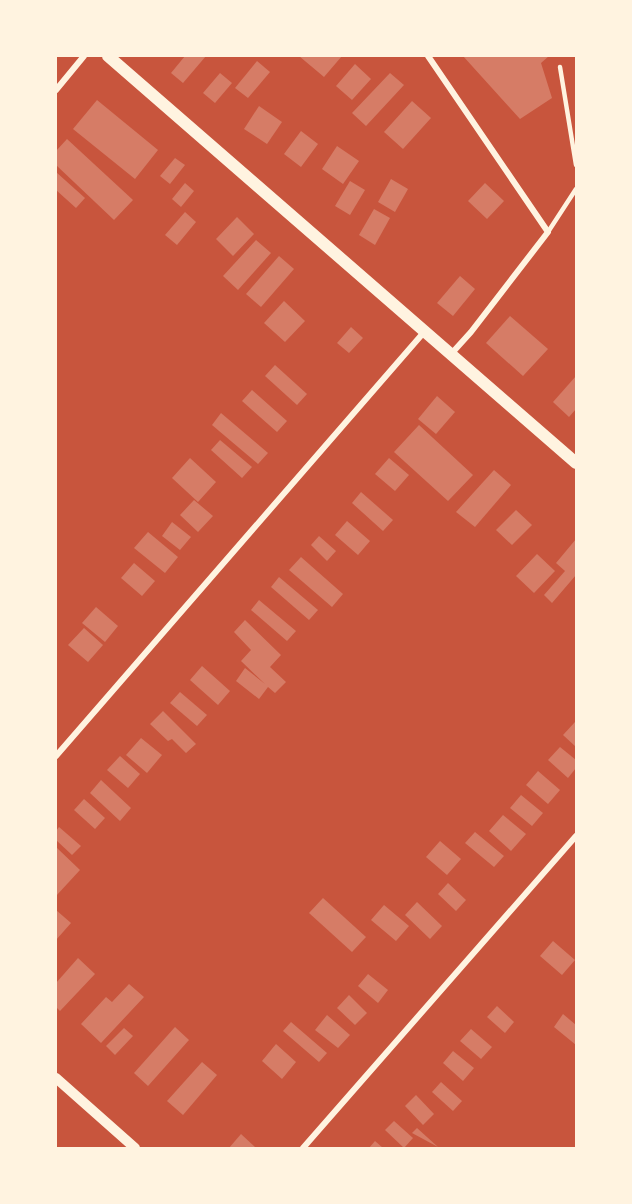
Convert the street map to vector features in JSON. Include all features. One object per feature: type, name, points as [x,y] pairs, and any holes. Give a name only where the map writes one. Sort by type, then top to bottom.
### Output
[{"type":"main road","points":[[108,56],[576,463]]},
{"type":"street","points":[[56,90],[84,56]]},
{"type":"street","points":[[428,56],[548,232],[471,332],[452,353]]},
{"type":"street","points":[[56,756],[426,331]]},
{"type":"street","points":[[303,1149],[576,836]]},
{"type":"street","points":[[56,1078],[135,1149]]},
{"type":"lane","points":[[560,67],[576,165]]},
{"type":"lane","points":[[548,232],[576,189]]},
{"type":"building","points":[[185,56],[206,56],[183,83],[171,73]]},
{"type":"building","points":[[299,56],[342,56],[324,77]]},
{"type":"building","points":[[463,56],[549,56],[541,63],[552,98],[520,119]]},
{"type":"building","points":[[257,61],[270,72],[248,98],[235,88]]},
{"type":"building","points":[[355,64],[371,79],[352,100],[336,86]]},
{"type":"building","points":[[220,73],[232,83],[215,103],[203,93]]},
{"type":"building","points":[[390,73],[404,85],[366,126],[352,113]]},
{"type":"building","points":[[97,100],[158,150],[135,179],[73,129]]},
{"type":"building","points":[[412,101],[431,118],[403,149],[384,132]]},
{"type":"building","points":[[259,106],[282,122],[267,144],[244,129]]},
{"type":"building","points":[[301,131],[318,144],[301,167],[284,154]]},
{"type":"building","points":[[67,139],[133,200],[114,220],[56,165],[56,151]]},
{"type":"building","points":[[337,146],[359,161],[343,184],[322,169]]},
{"type":"building","points":[[175,158],[185,165],[170,184],[160,176]]},
{"type":"building","points":[[56,172],[85,198],[76,208],[56,190]]},
{"type":"building","points":[[391,179],[408,189],[395,212],[378,202]]},
{"type":"building","points":[[350,181],[365,190],[350,215],[335,206]]},
{"type":"building","points":[[185,183],[194,191],[181,207],[172,199]]},
{"type":"building","points":[[485,183],[504,201],[487,219],[468,201]]},
{"type":"building","points":[[374,209],[390,218],[375,245],[359,235]]},
{"type":"building","points":[[185,212],[196,222],[177,245],[165,235]]},
{"type":"building","points":[[237,217],[254,234],[233,256],[216,239]]},
{"type":"building","points":[[256,240],[271,253],[238,290],[223,276]]},
{"type":"building","points":[[279,256],[294,269],[261,307],[246,294]]},
{"type":"building","points":[[460,276],[475,289],[453,316],[437,303]]},
{"type":"building","points":[[284,301],[305,321],[285,342],[264,323]]},
{"type":"building","points":[[510,316],[548,349],[523,376],[486,343]]},
{"type":"building","points":[[351,327],[363,338],[349,353],[337,343]]},
{"type":"building","points":[[275,365],[307,394],[297,405],[265,376]]},
{"type":"building","points":[[576,376],[576,409],[569,417],[553,402]]},
{"type":"building","points":[[252,390],[287,421],[277,432],[242,401]]},
{"type":"building","points":[[437,396],[455,412],[436,434],[418,419]]},
{"type":"building","points":[[221,413],[268,453],[258,464],[212,425]]},
{"type":"building","points":[[419,425],[473,475],[448,501],[394,452]]},
{"type":"building","points":[[220,440],[252,467],[242,478],[211,450]]},
{"type":"building","points":[[190,458],[216,482],[198,502],[172,478]]},
{"type":"building","points":[[389,458],[409,475],[395,491],[375,474]]},
{"type":"building","points":[[494,470],[511,485],[475,527],[456,512]]},
{"type":"building","points":[[361,492],[393,520],[383,531],[352,503]]},
{"type":"building","points":[[194,500],[213,516],[198,532],[180,515]]},
{"type":"building","points":[[516,510],[532,525],[512,545],[496,530]]},
{"type":"building","points":[[347,521],[370,541],[358,555],[335,535]]},
{"type":"building","points":[[172,522],[191,537],[180,550],[162,536]]},
{"type":"building","points":[[148,532],[178,557],[165,573],[134,548]]},
{"type":"building","points":[[319,536],[336,551],[327,561],[311,545]]},
{"type":"building","points":[[576,539],[576,575],[552,603],[544,595],[565,571],[556,563]]},
{"type":"building","points":[[537,554],[555,571],[534,593],[516,576]]},
{"type":"building","points":[[301,557],[343,594],[332,607],[289,570]]},
{"type":"building","points":[[134,563],[155,581],[142,596],[121,578]]},
{"type":"building","points":[[279,577],[318,610],[309,620],[271,587]]},
{"type":"building","points":[[259,600],[296,631],[287,641],[251,610]]},
{"type":"building","points":[[96,607],[118,626],[105,642],[82,623]]},
{"type":"building","points":[[245,620],[281,655],[270,667],[286,682],[275,693],[268,687],[259,699],[236,681],[245,668],[265,684],[241,661],[251,650],[234,632]]},
{"type":"building","points":[[84,628],[103,645],[88,662],[68,645]]},
{"type":"building","points":[[202,666],[230,691],[218,705],[190,680]]},
{"type":"building","points":[[180,692],[207,715],[197,726],[170,703]]},
{"type":"building","points":[[163,711],[196,744],[186,753],[172,739],[168,741],[150,724]]},
{"type":"building","points":[[575,722],[576,724],[576,747],[563,735]]},
{"type":"building","points":[[141,738],[162,755],[147,773],[126,755]]},
{"type":"building","points":[[560,747],[576,760],[576,768],[568,778],[548,760]]},
{"type":"building","points":[[120,756],[140,774],[128,788],[107,770]]},
{"type":"building","points":[[538,771],[560,790],[548,804],[526,785]]},
{"type":"building","points":[[101,780],[131,808],[120,821],[90,793]]},
{"type":"building","points":[[521,795],[543,813],[532,826],[510,808]]},
{"type":"building","points":[[84,799],[105,818],[95,829],[74,810]]},
{"type":"building","points":[[503,815],[526,834],[511,851],[489,831]]},
{"type":"building","points":[[59,827],[81,846],[72,855],[56,840],[56,831]]},
{"type":"building","points":[[475,832],[504,856],[494,867],[465,843]]},
{"type":"building","points":[[440,841],[461,859],[447,875],[426,857]]},
{"type":"building","points":[[56,847],[80,870],[56,896]]},
{"type":"building","points":[[448,883],[466,900],[456,911],[438,894]]},
{"type":"building","points":[[323,898],[366,937],[352,952],[309,913]]},
{"type":"building","points":[[417,902],[442,926],[430,939],[405,915]]},
{"type":"building","points":[[384,905],[409,926],[396,941],[371,920]]},
{"type":"building","points":[[56,910],[71,923],[56,940]]},
{"type":"building","points":[[553,941],[575,960],[562,975],[540,956]]},
{"type":"building","points":[[78,958],[95,974],[60,1011],[56,1007],[56,983]]},
{"type":"building","points":[[368,974],[388,990],[378,1003],[358,986]]},
{"type":"building","points":[[129,984],[144,997],[101,1043],[81,1024],[106,997],[112,1002]]},
{"type":"building","points":[[349,995],[367,1013],[355,1025],[337,1008]]},
{"type":"building","points":[[497,1006],[514,1022],[505,1033],[487,1017]]},
{"type":"building","points":[[563,1014],[576,1025],[576,1045],[554,1027]]},
{"type":"building","points":[[327,1015],[350,1035],[338,1048],[315,1030]]},
{"type":"building","points":[[291,1022],[327,1053],[319,1062],[283,1031]]},
{"type":"building","points":[[175,1027],[189,1040],[148,1086],[134,1073]]},
{"type":"building","points":[[124,1028],[133,1036],[115,1055],[106,1046]]},
{"type":"building","points":[[471,1029],[492,1047],[481,1059],[460,1041]]},
{"type":"building","points":[[276,1044],[296,1062],[282,1079],[262,1061]]},
{"type":"building","points":[[453,1051],[474,1068],[463,1081],[443,1063]]},
{"type":"building","points":[[202,1062],[217,1075],[183,1115],[167,1101]]},
{"type":"building","points":[[441,1082],[462,1101],[453,1111],[432,1092]]},
{"type":"building","points":[[416,1095],[434,1114],[423,1125],[405,1106]]},
{"type":"building","points":[[394,1121],[413,1138],[404,1148],[385,1130]]},
{"type":"building","points":[[417,1128],[438,1147],[412,1133]]},
{"type":"building","points":[[241,1134],[255,1147],[254,1148],[229,1148]]},
{"type":"building","points":[[375,1141],[383,1148],[369,1148]]}]
